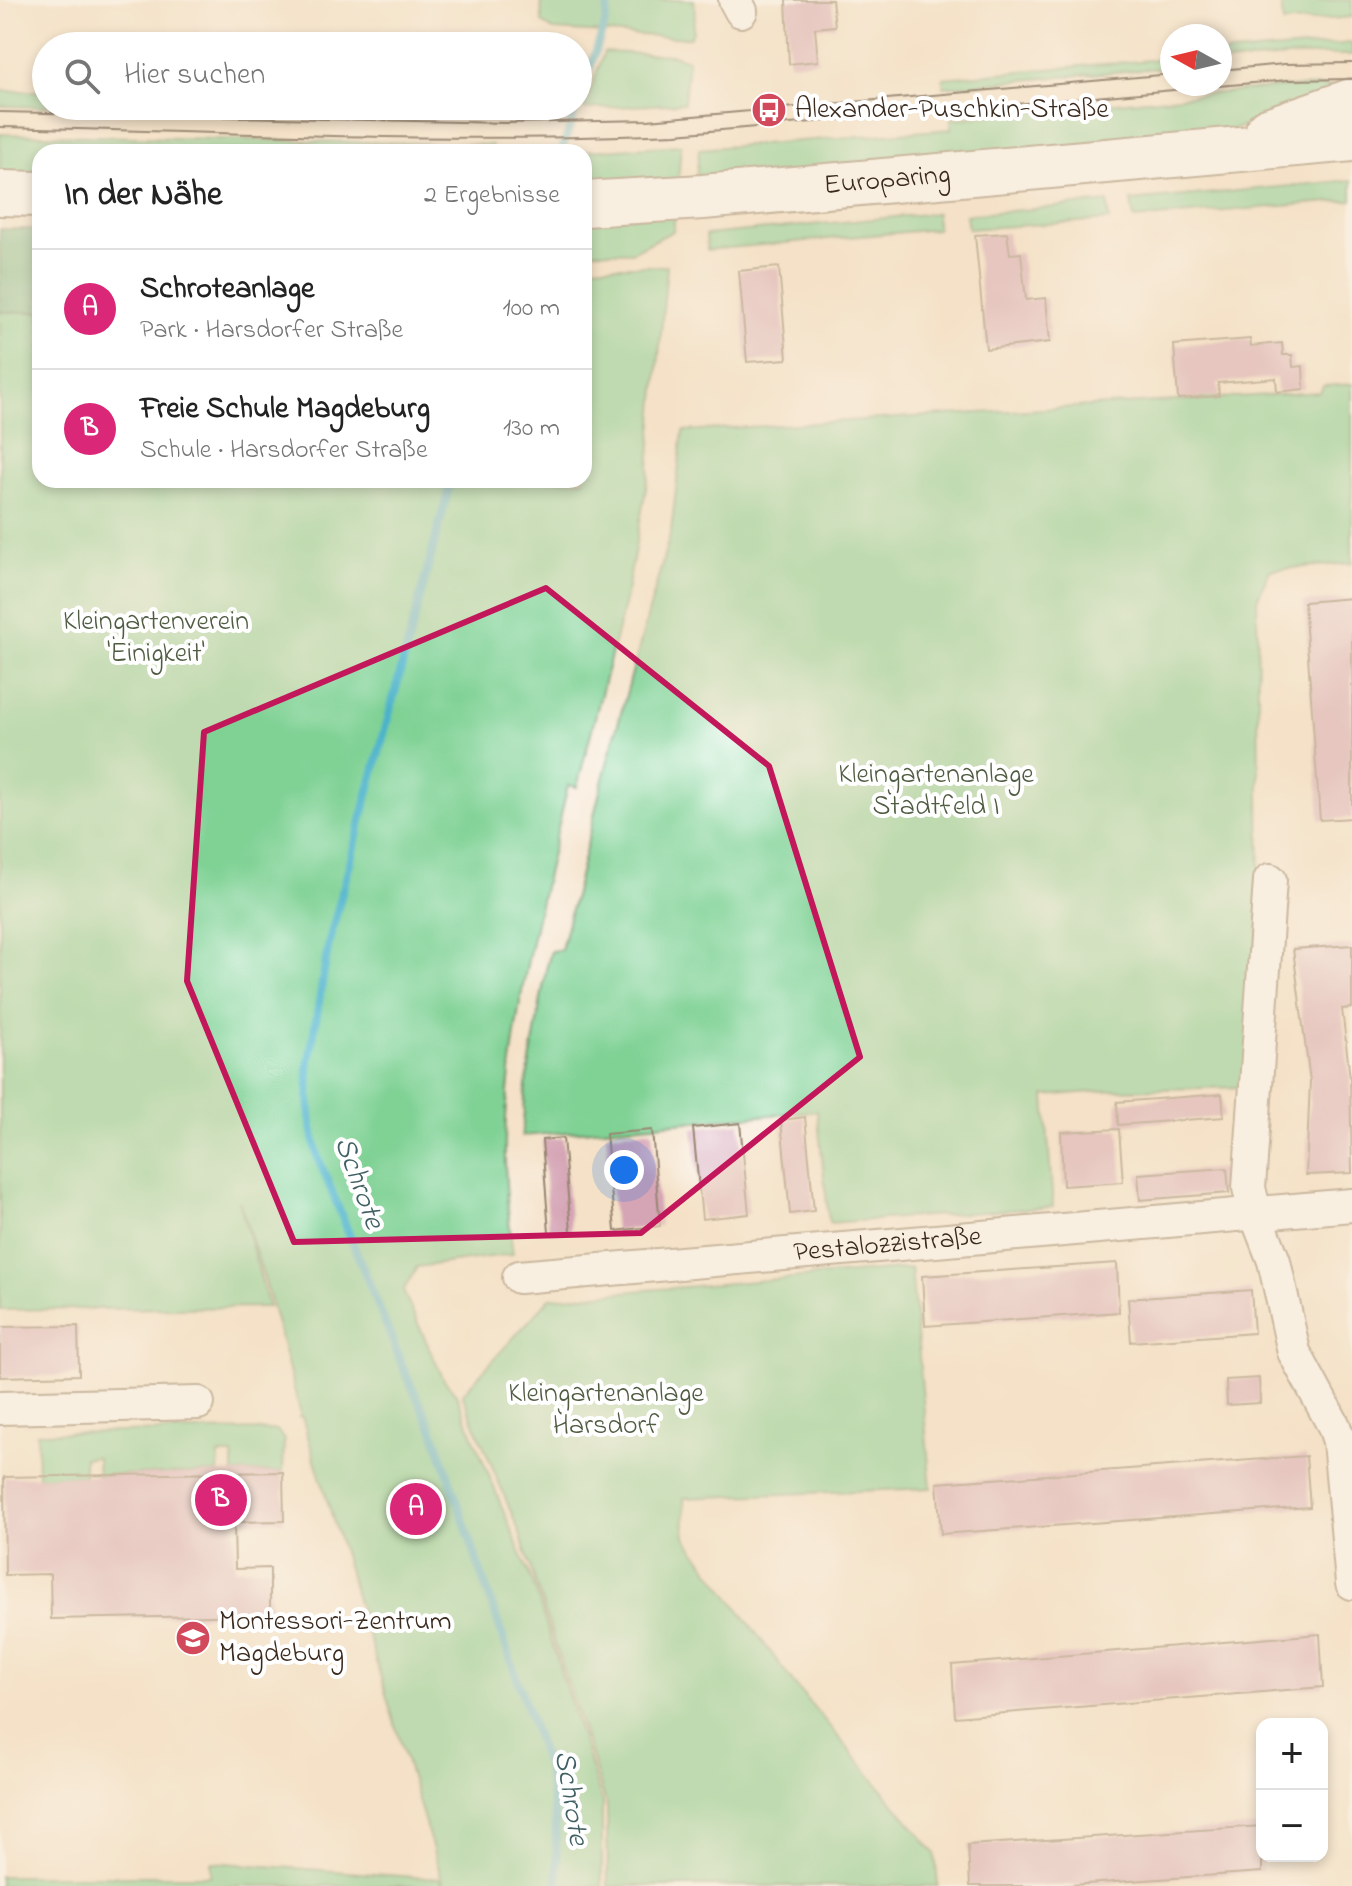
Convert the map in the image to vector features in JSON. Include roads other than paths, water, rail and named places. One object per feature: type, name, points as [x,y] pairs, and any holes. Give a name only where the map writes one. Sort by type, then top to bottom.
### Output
[{"type":"main road","name":"Europaring","points":[[1189,153],[1352,101]]},
{"type":"main road","name":"Europaring","points":[[592,204],[703,197],[1352,139]]},
{"type":"main road","points":[[0,193],[32,194]]},
{"type":"street","points":[[1270,880],[1249,1179],[1255,1212],[1274,1261],[1294,1352],[1339,1441],[1352,1583]]},
{"type":"street","name":"Pestalozzistraße","points":[[519,1277],[1352,1205]]},
{"type":"street","points":[[0,1408],[198,1403]]},
{"type":"waterway","name":"Schrote","points":[[592,62],[605,24],[609,0]]},
{"type":"waterway","name":"Schrote","points":[[564,144],[572,120]]},
{"type":"waterway","name":"Schrote","points":[[449,488],[329,942],[308,1067],[310,1116],[317,1155],[407,1377],[433,1430],[547,1768],[555,1818],[558,1886]]},
{"type":"tram line","points":[[1232,69],[1352,63]]},
{"type":"tram line","points":[[367,120],[505,123],[648,120],[1160,75]]},
{"type":"tram line","points":[[0,127],[423,137],[592,137],[676,134],[1288,80],[1352,79]]},
{"type":"tram line","points":[[0,112],[32,113]]},
{"type":"place","name":"Alexander-Puschkin-Straße","points":[[769,110]]},
{"type":"place","name":"Freie Schule Magdeburg","points":[[221,1500]]},
{"type":"place","name":"Schroteanlage","points":[[416,1509]]},
{"type":"place","name":"Montessori-Zentrum Magdeburg","points":[[193,1638]]},
{"type":"park label","name":"Kleingartenverein 'Einigkeit'","points":[[156,638]]},
{"type":"park label","name":"Kleingartenanlage Stadtfeld I","points":[[936,791]]},
{"type":"park label","name":"Kleingartenanlage Harsdorf","points":[[606,1410]]}]
